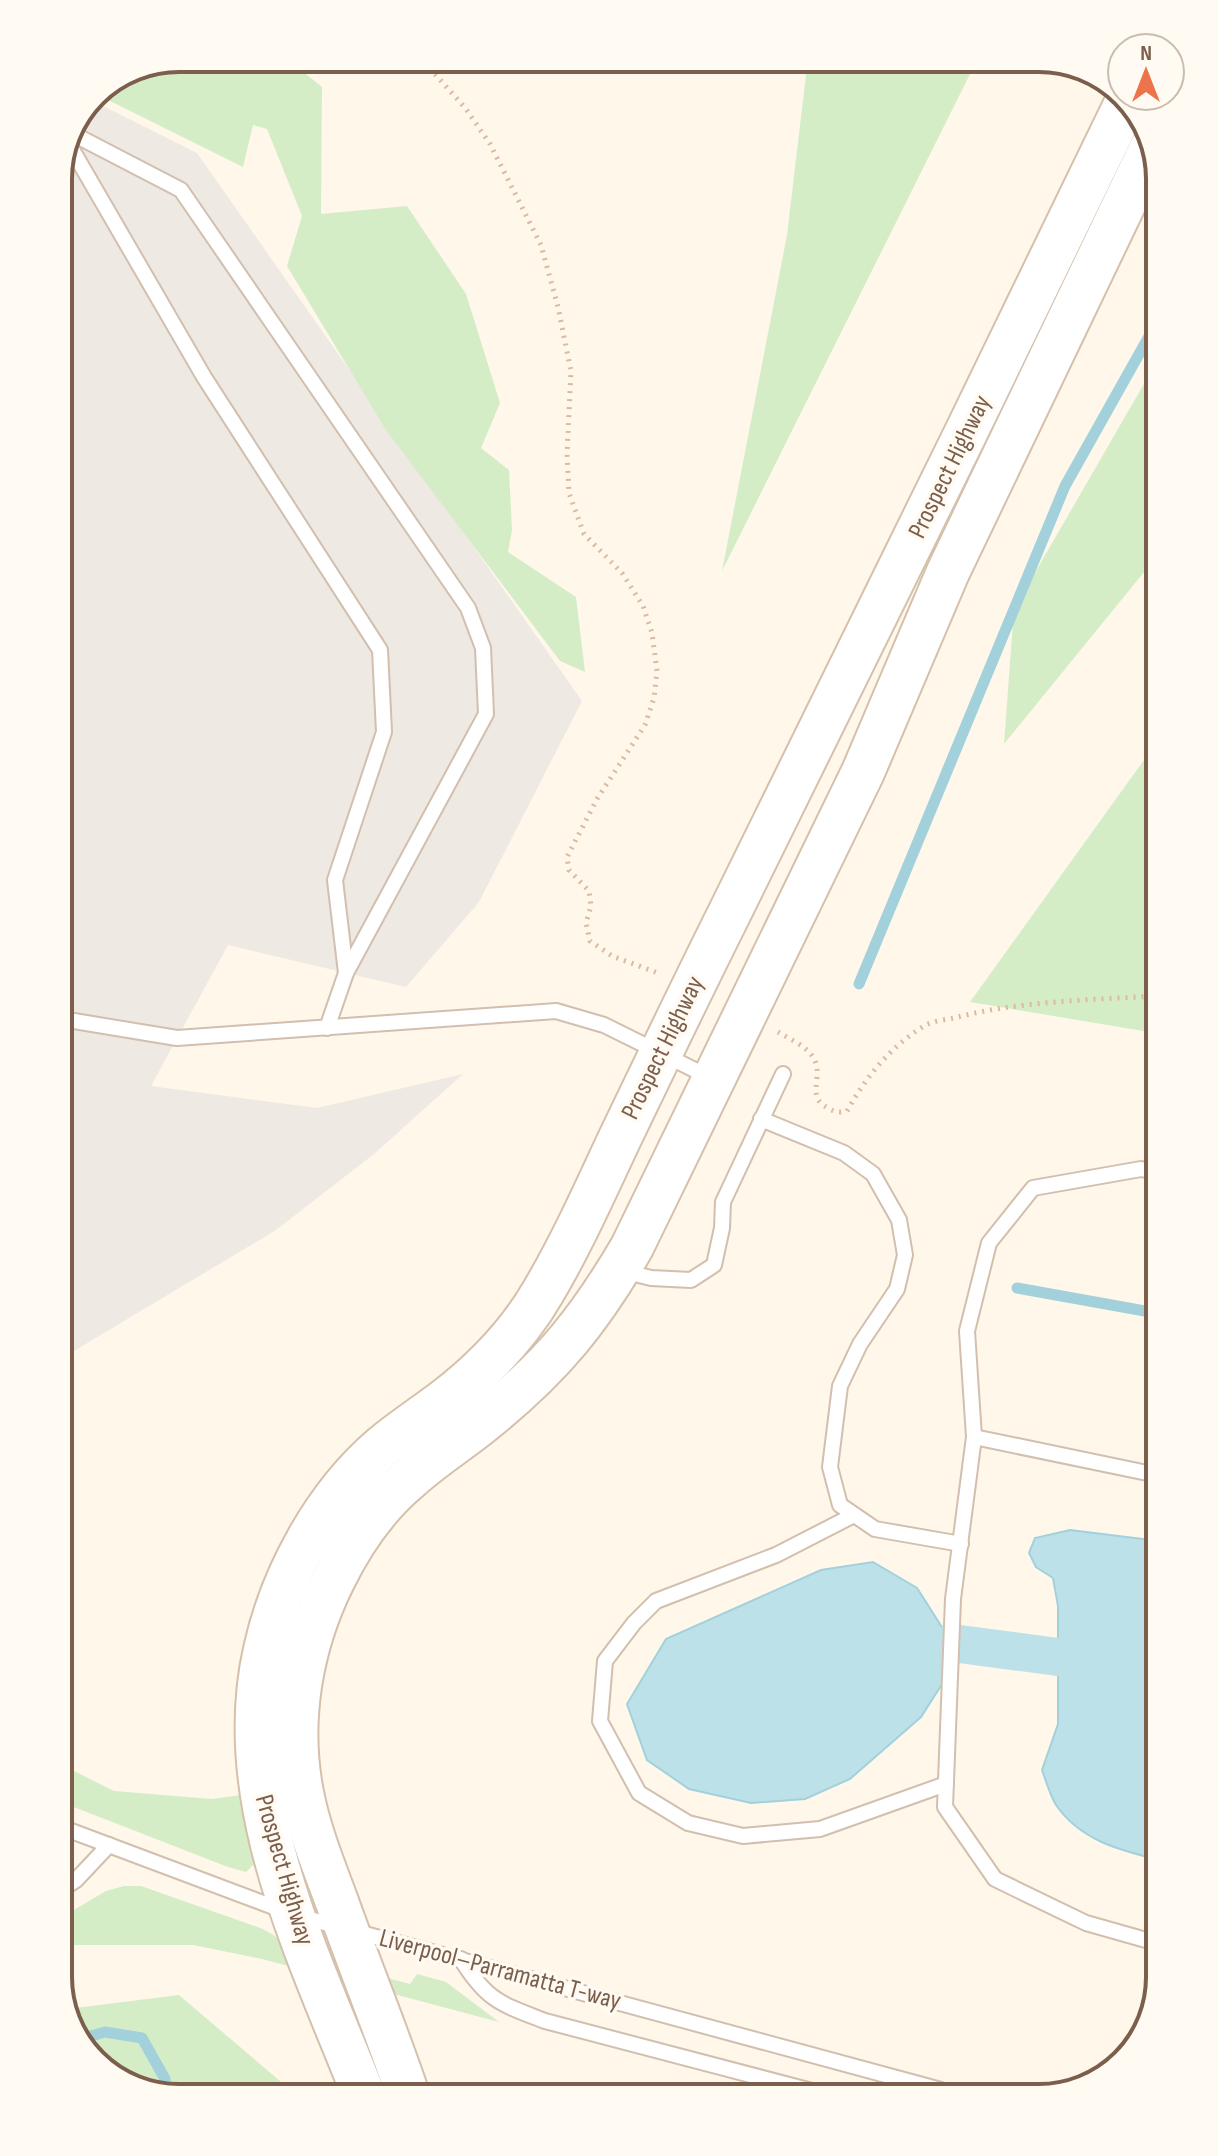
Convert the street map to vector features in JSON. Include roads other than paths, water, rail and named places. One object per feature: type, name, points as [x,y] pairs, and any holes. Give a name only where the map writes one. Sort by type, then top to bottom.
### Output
[{"type":"main road","name":"Prospect Highway","points":[[358,2080],[295,1915],[273,1849],[259,1786],[257,1704],[265,1649],[288,1582],[315,1529],[360,1469],[378,1450],[483,1368],[530,1315],[561,1261],[1122,112]]},
{"type":"main road","name":"Prospect Highway","points":[[403,2083],[313,1836],[302,1793],[297,1727],[302,1675],[318,1612],[359,1535],[385,1504],[430,1460],[486,1420],[544,1369],[585,1322],[619,1269],[863,772],[948,572],[1144,162]]},
{"type":"lane","points":[[80,138],[181,190],[468,608],[483,648],[486,714],[346,973],[327,1028]]},
{"type":"lane","points":[[75,155],[204,377],[380,650],[384,732],[335,880],[346,973]]},
{"type":"lane","points":[[72,1021],[177,1038],[556,1011],[604,1025],[713,1079]]},
{"type":"lane","points":[[619,1269],[651,1278],[691,1280],[714,1265],[722,1228],[723,1202],[783,1074]]},
{"type":"lane","points":[[761,1119],[844,1153],[873,1174],[899,1220],[905,1255],[897,1289],[860,1344],[840,1386],[830,1467],[840,1505],[875,1529],[961,1544]]},
{"type":"lane","points":[[1146,1170],[1033,1188],[989,1243],[967,1331],[974,1437],[953,1599],[945,1807],[995,1879],[1086,1923],[1146,1940]]},
{"type":"lane","points":[[974,1437],[1146,1473]]},
{"type":"lane","points":[[854,1515],[776,1555],[656,1601],[634,1623],[605,1661],[600,1721],[639,1793],[688,1823],[743,1836],[820,1829],[946,1784]]},
{"type":"lane","name":"Liverpool–Parramatta T-way","points":[[72,1831],[295,1915],[919,2084]]},
{"type":"lane","points":[[72,1883],[109,1845]]},
{"type":"lane","points":[[461,1959],[478,1987],[505,2005],[532,2016],[786,2084]]},
{"type":"water","points":[[1070,1530],[1146,1540],[1146,1856],[1116,1848],[1077,1827],[1056,1805],[1042,1770],[1058,1724],[1058,1606],[1053,1578],[1036,1567],[1029,1553],[1035,1538]]},
{"type":"water","points":[[873,1562],[917,1588],[952,1643],[942,1684],[921,1717],[850,1779],[805,1799],[751,1803],[689,1789],[647,1760],[627,1704],[666,1639],[821,1570]]},
{"type":"waterway","points":[[859,984],[1065,486],[1146,342]]},
{"type":"waterway","points":[[1017,1288],[1146,1311]]},
{"type":"waterway","points":[[952,1643],[1058,1657]]},
{"type":"waterway","points":[[90,2036],[105,2032],[142,2038],[165,2083]]}]
